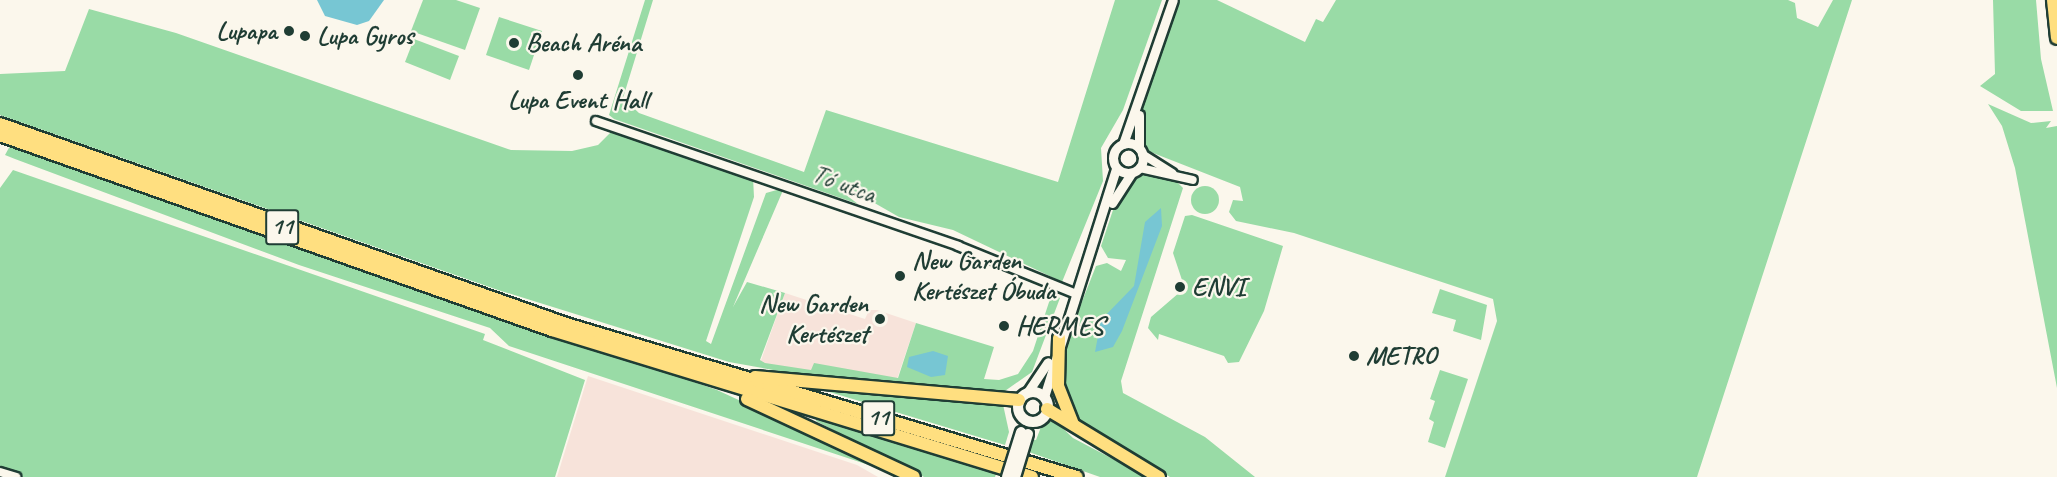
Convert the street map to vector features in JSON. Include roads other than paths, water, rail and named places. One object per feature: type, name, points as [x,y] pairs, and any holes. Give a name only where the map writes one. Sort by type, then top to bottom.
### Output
[{"type":"main road","points":[[2053,0],[2057,39]]},
{"type":"main road","name":"11","points":[[0,124],[438,281],[726,380],[1077,477]]},
{"type":"main road","name":"11","points":[[0,135],[424,286],[1032,477]]},
{"type":"main road","points":[[1059,338],[1058,386],[1065,412],[1087,437]]},
{"type":"main road","points":[[726,380],[1023,396],[1046,403],[1087,437],[1159,477]]},
{"type":"main road","points":[[726,380],[914,477]]},
{"type":"main road","points":[[1015,477],[1024,433],[1023,396]]},
{"type":"main road","points":[[1007,477],[1024,433],[1035,422],[1046,403]]},
{"type":"main road","points":[[1022,417],[1035,422]]},
{"type":"street","points":[[1046,403],[1059,338],[1100,230],[1116,169],[1113,154],[1123,144],[1139,103],[1173,0]]},
{"type":"street","points":[[1100,230],[1135,171],[1141,151],[1139,103]]},
{"type":"street","name":"Tó utca","points":[[596,121],[958,246],[1076,294]]},
{"type":"street","points":[[1123,144],[1141,151],[1179,176]]},
{"type":"street","points":[[1116,169],[1179,176],[1193,180]]},
{"type":"street","points":[[1023,396],[1059,338]]},
{"type":"street","points":[[0,472],[16,477]]},
{"type":"water","points":[[317,0],[384,0],[369,21],[357,25],[325,16]]},
{"type":"water","points":[[1161,208],[1162,226],[1122,331],[1113,347],[1095,352],[1101,320],[1134,286],[1145,222]]},
{"type":"water","points":[[933,351],[948,356],[945,375],[931,377],[907,367],[909,357]]},
{"type":"place","name":"Lupapa","points":[[289,31]]},
{"type":"place","name":"Lupa Gyros","points":[[305,36]]},
{"type":"place","name":"Beach Aréna","points":[[514,43]]},
{"type":"place","name":"Lupa Event Hall","points":[[578,75]]},
{"type":"place","name":"New Garden Kertészet Óbuda","points":[[900,276]]},
{"type":"place","name":"ENVI","points":[[1180,287]]},
{"type":"place","name":"New Garden Kertészet","points":[[880,319]]},
{"type":"place","name":"HERMES","points":[[1004,326]]},
{"type":"place","name":"METRO","points":[[1354,356]]}]
